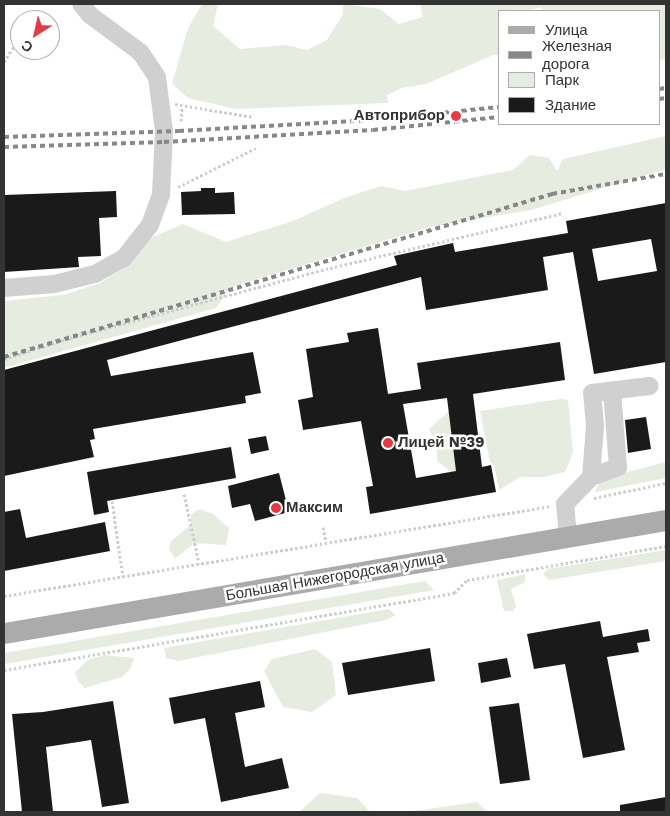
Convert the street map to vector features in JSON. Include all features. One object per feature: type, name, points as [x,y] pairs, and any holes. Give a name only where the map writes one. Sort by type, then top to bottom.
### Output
[{"type":"main road","name":"Большая Нижегородская улица","points":[[4,633],[666,520]]},
{"type":"street","points":[[4,288],[54,284],[95,274],[124,258],[150,225],[162,195],[164,142],[162,102],[157,77],[140,52],[90,15],[81,4]]},
{"type":"street","points":[[591,478],[595,426],[592,393],[650,386]]},
{"type":"street","points":[[568,537],[565,504],[591,478],[618,468],[612,391]]},
{"type":"path","points":[[162,102],[253,117]]},
{"type":"path","points":[[162,195],[256,148]]},
{"type":"path","points":[[4,359],[70,338],[320,270],[563,213]]},
{"type":"path","points":[[593,498],[666,483]]},
{"type":"path","points":[[184,494],[199,563]]},
{"type":"path","points":[[112,501],[123,576]]},
{"type":"path","points":[[4,596],[565,504]]},
{"type":"path","points":[[323,527],[326,542]]},
{"type":"path","points":[[4,670],[454,593],[468,580],[666,546]]},
{"type":"green space","points":[[202,4],[218,4],[213,26],[240,49],[286,45],[307,50],[327,40],[343,14],[343,4],[380,9],[399,24],[423,17],[420,4],[666,4],[666,59],[660,60],[660,10],[542,10],[542,7],[531,10],[498,10],[498,55],[493,55],[426,84],[402,88],[387,95],[388,103],[236,109],[188,98],[172,84],[188,28]]},
{"type":"green space","points":[[666,136],[666,169],[531,210],[430,227],[231,287],[216,308],[4,368],[4,301],[63,295],[100,283],[132,263],[150,238],[183,224],[226,242],[293,221],[344,198],[381,186],[405,191],[513,170],[530,155],[549,158],[557,171],[563,159]]},
{"type":"green space","points":[[560,399],[568,400],[573,452],[565,472],[544,477],[520,477],[499,490],[494,465],[490,462],[480,411]]},
{"type":"green space","points":[[449,411],[473,468],[451,472],[437,461],[437,443],[429,429]]},
{"type":"green space","points":[[666,462],[666,478],[595,492],[601,479]]},
{"type":"green space","points":[[200,509],[213,514],[229,528],[226,545],[195,543],[175,559],[169,549],[171,541],[191,525],[191,514]]},
{"type":"green space","points":[[666,550],[666,561],[549,580],[543,574],[548,569]]},
{"type":"green space","points":[[525,574],[525,582],[511,589],[516,606],[513,611],[504,611],[497,580]]},
{"type":"green space","points":[[425,581],[434,590],[4,664],[4,653]]},
{"type":"green space","points":[[389,609],[396,615],[386,620],[178,661],[166,658],[164,648]]},
{"type":"green space","points":[[315,649],[332,662],[336,695],[312,712],[283,707],[264,671],[272,659]]},
{"type":"green space","points":[[104,655],[134,658],[130,669],[122,677],[85,688],[78,681],[75,672],[88,660]]},
{"type":"green space","points":[[320,793],[357,798],[370,812],[299,812]]},
{"type":"green space","points":[[477,802],[487,812],[407,812]]},
{"type":"building","points":[[201,188],[215,188],[215,193],[234,192],[235,214],[182,215],[181,192],[201,191]]},
{"type":"building","points":[[116,191],[117,217],[99,218],[101,256],[78,257],[79,267],[4,272],[4,195]]},
{"type":"building","points":[[666,203],[666,362],[594,374],[573,252],[543,257],[548,290],[426,310],[421,277],[107,360],[111,376],[253,352],[261,393],[245,396],[246,403],[93,429],[95,439],[90,440],[94,457],[4,476],[4,370],[397,265],[394,256],[453,243],[455,252],[568,233],[566,221]],"holes":[[[651,239],[657,271],[598,281],[592,249]]]},
{"type":"building","points":[[378,328],[388,394],[421,389],[417,363],[560,342],[565,380],[473,394],[482,467],[491,465],[496,492],[370,514],[366,487],[373,486],[361,421],[303,430],[298,400],[313,397],[306,349],[349,342],[347,333]],"holes":[[[447,398],[456,471],[416,478],[403,404]]]},
{"type":"building","points":[[646,417],[651,449],[628,453],[625,420]]},
{"type":"building","points":[[266,436],[269,450],[251,454],[248,439]]},
{"type":"building","points":[[231,447],[236,478],[107,501],[109,512],[94,515],[87,472]]},
{"type":"building","points":[[279,473],[289,512],[255,521],[250,504],[232,508],[228,486]]},
{"type":"building","points":[[20,509],[26,538],[105,522],[110,551],[4,571],[4,512]]},
{"type":"building","points":[[600,621],[603,637],[648,629],[650,641],[637,643],[639,652],[607,657],[625,750],[583,758],[565,664],[534,669],[527,634]]},
{"type":"building","points":[[430,648],[435,681],[348,695],[342,663]]},
{"type":"building","points":[[507,658],[511,677],[481,683],[478,663]]},
{"type":"building","points":[[260,681],[265,707],[235,713],[245,767],[282,758],[289,788],[221,802],[205,718],[174,724],[169,698]]},
{"type":"building","points":[[113,701],[129,803],[102,807],[91,740],[46,747],[53,812],[22,812],[12,714],[43,712]]},
{"type":"building","points":[[519,703],[530,780],[500,784],[489,707]]},
{"type":"building","points":[[666,797],[666,812],[620,812],[620,805]]},
{"type":"railway","points":[[660,89],[666,88]]},
{"type":"railway","points":[[660,99],[666,98]]},
{"type":"railway","points":[[4,137],[179,131],[372,120],[498,107]]},
{"type":"railway","points":[[4,147],[164,142],[373,130],[498,117]]},
{"type":"railway","points":[[4,357],[552,194],[666,174]]},
{"type":"place","name":"Автоприбор","points":[[456,116]]},
{"type":"place","name":"Лицей №39","points":[[388,443]]},
{"type":"place","name":"Максим","points":[[276,508]]}]
